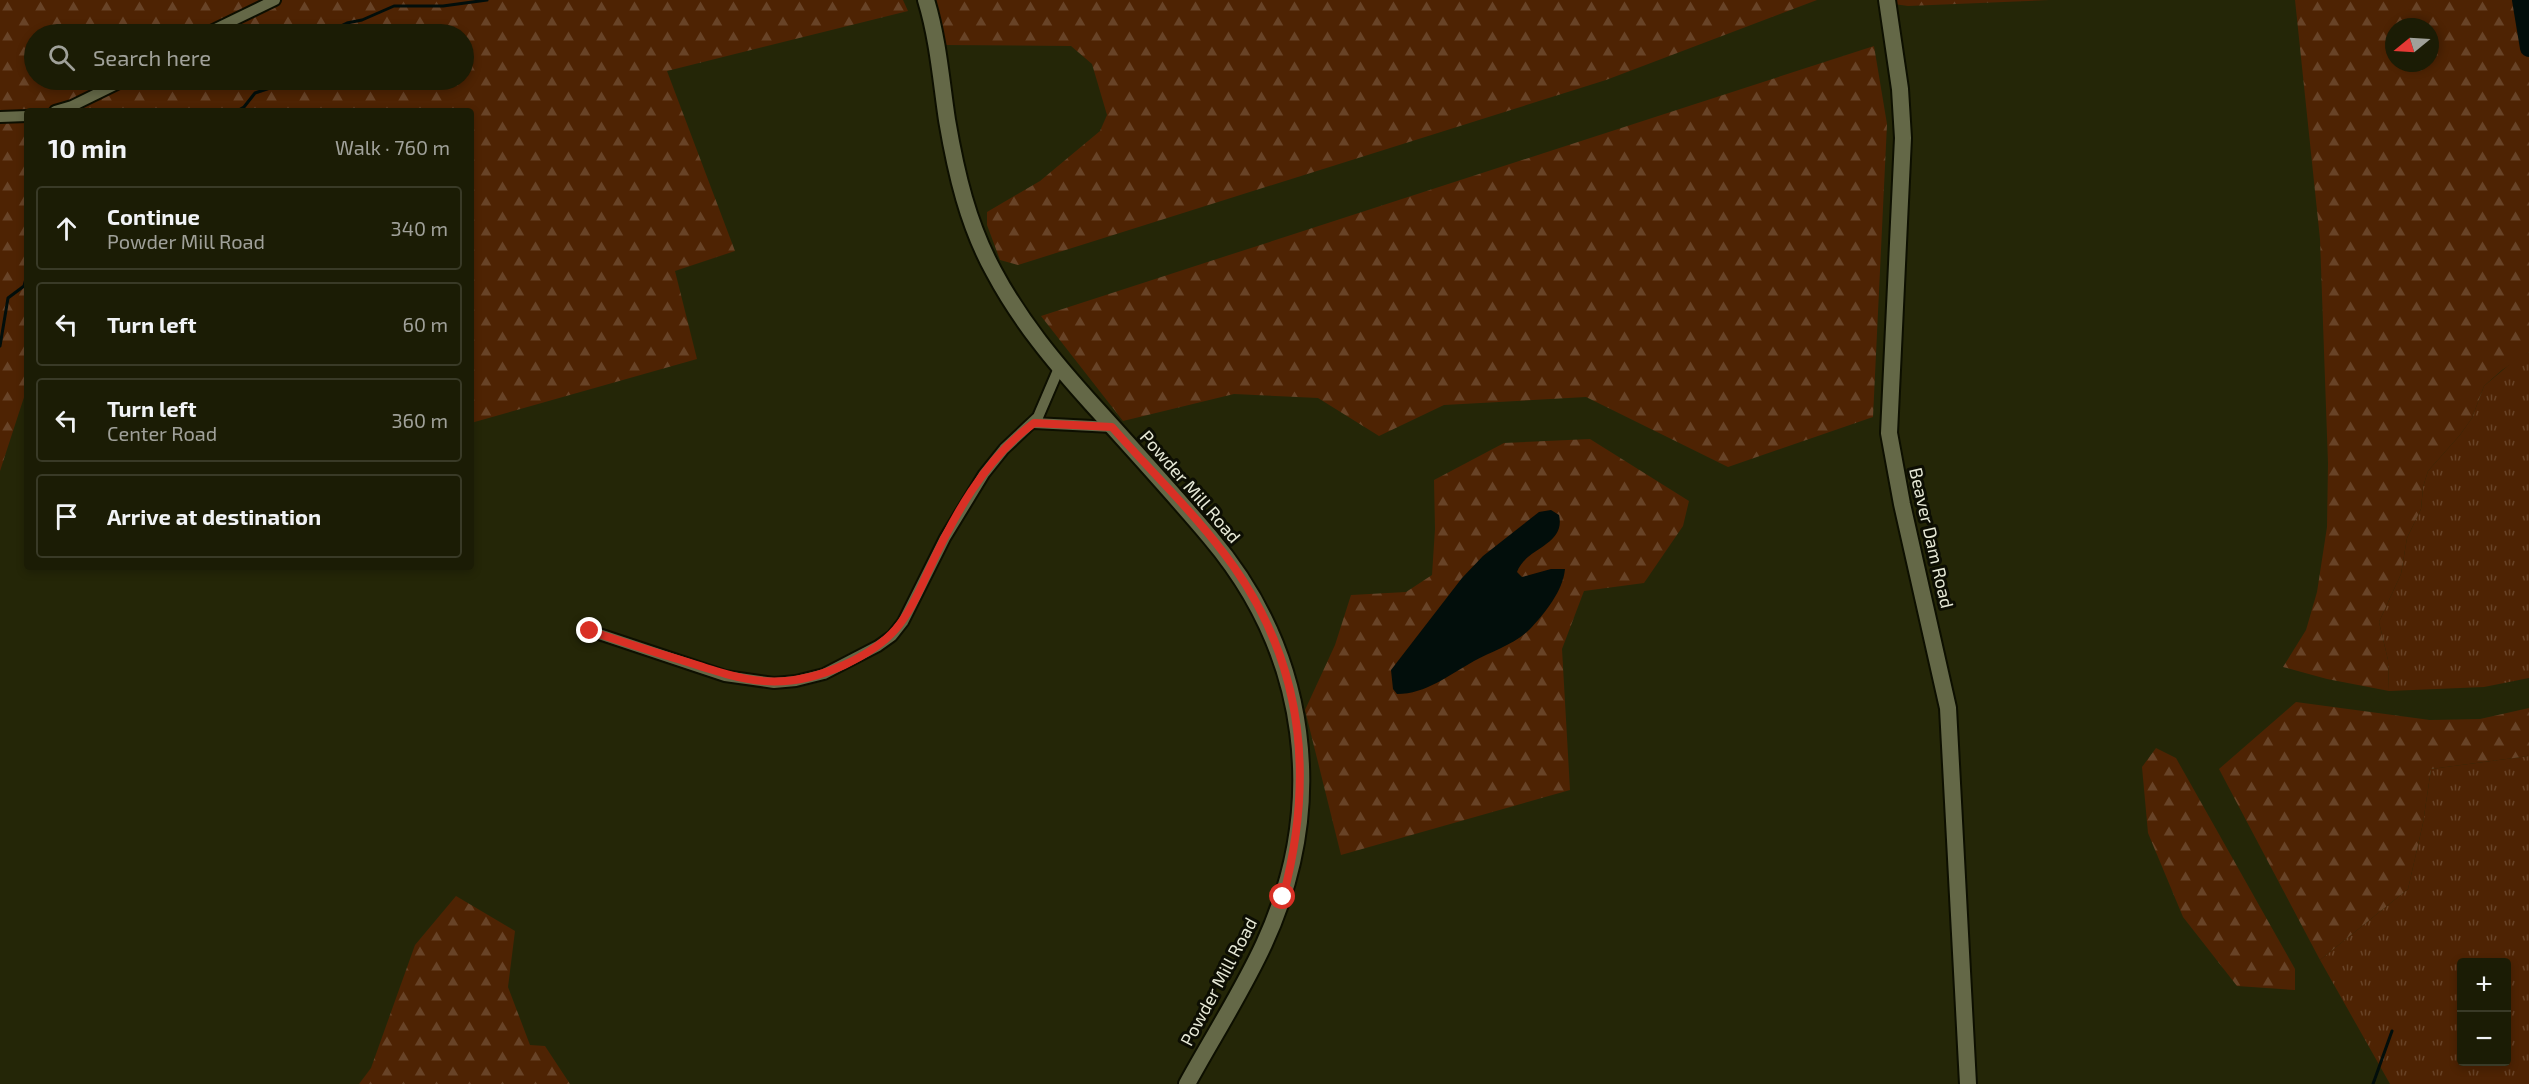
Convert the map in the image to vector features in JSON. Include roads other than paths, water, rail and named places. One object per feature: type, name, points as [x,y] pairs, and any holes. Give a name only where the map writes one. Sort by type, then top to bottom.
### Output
[{"type":"main road","name":"Powder Mill Road","points":[[926,0],[935,36],[958,177],[971,222],[1004,291],[1059,368],[1234,567],[1259,608],[1274,638],[1284,667],[1298,734],[1301,771],[1299,819],[1291,866],[1283,897],[1264,945],[1187,1084]]},
{"type":"main road","name":"Beaver Dam Road","points":[[1887,0],[1900,89],[1903,138],[1888,433],[1948,708],[1968,1084]]},
{"type":"street","points":[[226,24],[275,0]]},
{"type":"street","points":[[65,108],[105,90]]},
{"type":"street","points":[[0,117],[24,116]]},
{"type":"street","points":[[590,631],[725,676],[752,681],[774,683],[796,681],[824,674],[850,662],[892,636],[903,622],[945,538],[975,487],[1004,449],[1034,423],[1059,368]]},
{"type":"street","points":[[1034,423],[1112,427]]},
{"type":"waterway","points":[[345,24],[362,20],[394,6],[443,6],[487,0]]},
{"type":"waterway","points":[[2521,0],[2529,48]]},
{"type":"waterway","points":[[242,108],[255,93],[264,90]]},
{"type":"waterway","points":[[0,346],[8,298],[24,286]]},
{"type":"waterway","points":[[2373,1084],[2392,1031]]}]
